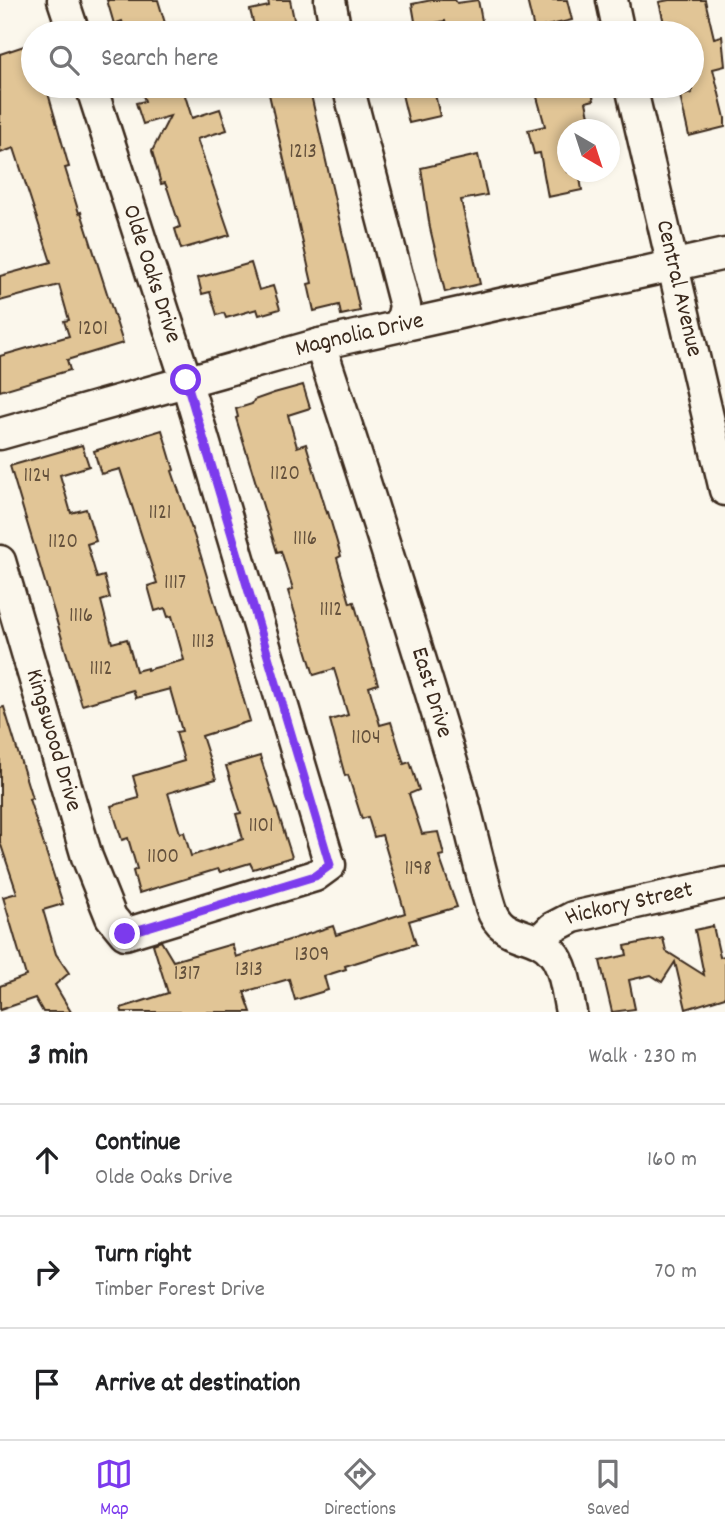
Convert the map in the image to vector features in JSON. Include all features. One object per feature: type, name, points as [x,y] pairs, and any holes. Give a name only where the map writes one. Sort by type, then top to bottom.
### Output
[{"type":"street","points":[[63,0],[70,21]]},
{"type":"street","points":[[330,0],[334,21]]},
{"type":"street","points":[[612,0],[616,21]]},
{"type":"street","name":"Olde Oaks Drive","points":[[95,98],[186,380],[330,865],[315,876],[125,934],[111,917]]},
{"type":"street","points":[[351,98],[405,306],[401,324]]},
{"type":"street","name":"Central Avenue","points":[[634,98],[725,491]]},
{"type":"street","name":"Magnolia Drive","points":[[0,434],[320,344],[401,324],[672,268],[725,254]]},
{"type":"street","name":"East Drive","points":[[320,344],[387,547],[469,820],[493,913],[496,920],[510,932],[539,941]]},
{"type":"street","name":"Kingswood Drive","points":[[0,562],[87,857],[111,917]]},
{"type":"street","name":"Hickory Street","points":[[539,941],[552,928],[573,917],[725,883]]},
{"type":"street","points":[[539,941],[552,952],[560,966],[571,1012]]},
{"type":"building","points":[[107,0],[158,0],[164,21],[122,21],[113,21]]},
{"type":"building","points":[[268,0],[290,0],[294,21],[253,21],[250,10],[269,6]]},
{"type":"building","points":[[432,0],[455,0],[457,3],[478,0],[482,21],[415,21],[412,4]]},
{"type":"building","points":[[527,0],[567,0],[572,20],[532,21]]},
{"type":"building","points":[[705,0],[714,38],[722,36],[725,66],[713,69],[725,127],[689,136],[680,98],[704,98],[704,21],[664,21],[659,2]]},
{"type":"building","points":[[21,47],[21,98],[49,98],[69,167],[65,168],[123,343],[67,360],[70,370],[0,391],[0,356],[69,336],[64,321],[69,320],[59,285],[0,301],[0,276],[51,262],[14,148],[0,153],[0,54]]},
{"type":"building","points":[[144,98],[186,98],[192,118],[220,109],[227,130],[197,139],[230,235],[181,249],[175,229],[180,227],[165,183],[161,184],[152,151],[170,116],[143,124],[136,103],[145,101]]},
{"type":"building","points":[[270,98],[312,98],[360,311],[341,315],[339,305],[314,311],[308,284],[312,283]]},
{"type":"building","points":[[403,98],[436,98],[440,116],[409,123]]},
{"type":"building","points":[[537,98],[593,98],[586,102],[590,119],[557,119],[557,182],[581,182],[582,190],[548,197],[540,153],[534,154],[528,130],[545,126]]},
{"type":"building","points":[[478,155],[487,195],[461,200],[480,284],[445,292],[430,228],[421,168]]},
{"type":"building","points":[[251,263],[259,290],[273,286],[280,309],[259,315],[257,309],[226,318],[224,313],[217,315],[210,292],[202,294],[198,278]]},
{"type":"building","points":[[303,385],[310,408],[288,415],[297,447],[306,444],[328,512],[341,556],[337,558],[350,603],[354,602],[378,684],[369,687],[380,725],[391,722],[404,764],[410,762],[419,790],[409,794],[422,834],[438,832],[444,855],[439,856],[457,907],[409,921],[416,944],[345,966],[346,969],[324,976],[328,990],[295,1000],[289,979],[244,992],[251,1012],[122,1012],[121,1008],[168,993],[153,944],[161,941],[173,961],[232,944],[236,957],[333,926],[336,935],[405,913],[382,835],[374,837],[368,817],[362,819],[348,775],[345,776],[330,720],[348,715],[334,669],[314,675],[288,591],[293,589],[281,551],[277,552],[236,418],[236,409],[252,404],[254,400]]},
{"type":"building","points":[[162,430],[174,470],[172,471],[200,553],[250,721],[202,736],[216,779],[168,793],[180,833],[184,832],[191,856],[243,839],[236,814],[241,813],[226,766],[260,756],[292,857],[253,869],[250,863],[220,872],[218,869],[139,893],[133,871],[137,869],[128,838],[122,840],[111,806],[139,798],[133,776],[184,761],[176,732],[182,731],[170,689],[136,698],[133,690],[82,705],[10,466],[82,445],[89,466],[60,475],[71,513],[86,509],[96,541],[87,544],[97,578],[104,576],[110,598],[101,601],[112,643],[127,639],[136,671],[147,670],[184,660],[172,616],[168,617],[165,608],[155,611],[148,586],[157,583],[120,469],[101,474],[94,451]]},
{"type":"building","points":[[4,707],[32,798],[29,799],[63,904],[43,910],[56,954],[69,973],[55,985],[71,1012],[43,1012],[35,998],[0,1010],[0,986],[26,976],[3,897],[17,893],[0,842],[0,708]]},
{"type":"building","points":[[713,926],[720,957],[725,956],[725,997],[686,1009],[675,962],[662,982],[651,975],[629,980],[635,1009],[612,1012],[600,961],[627,955],[625,946],[663,938],[666,951],[704,975],[695,930]]},
{"type":"route","points":[[125,934],[315,876],[330,865],[186,380]]}]
